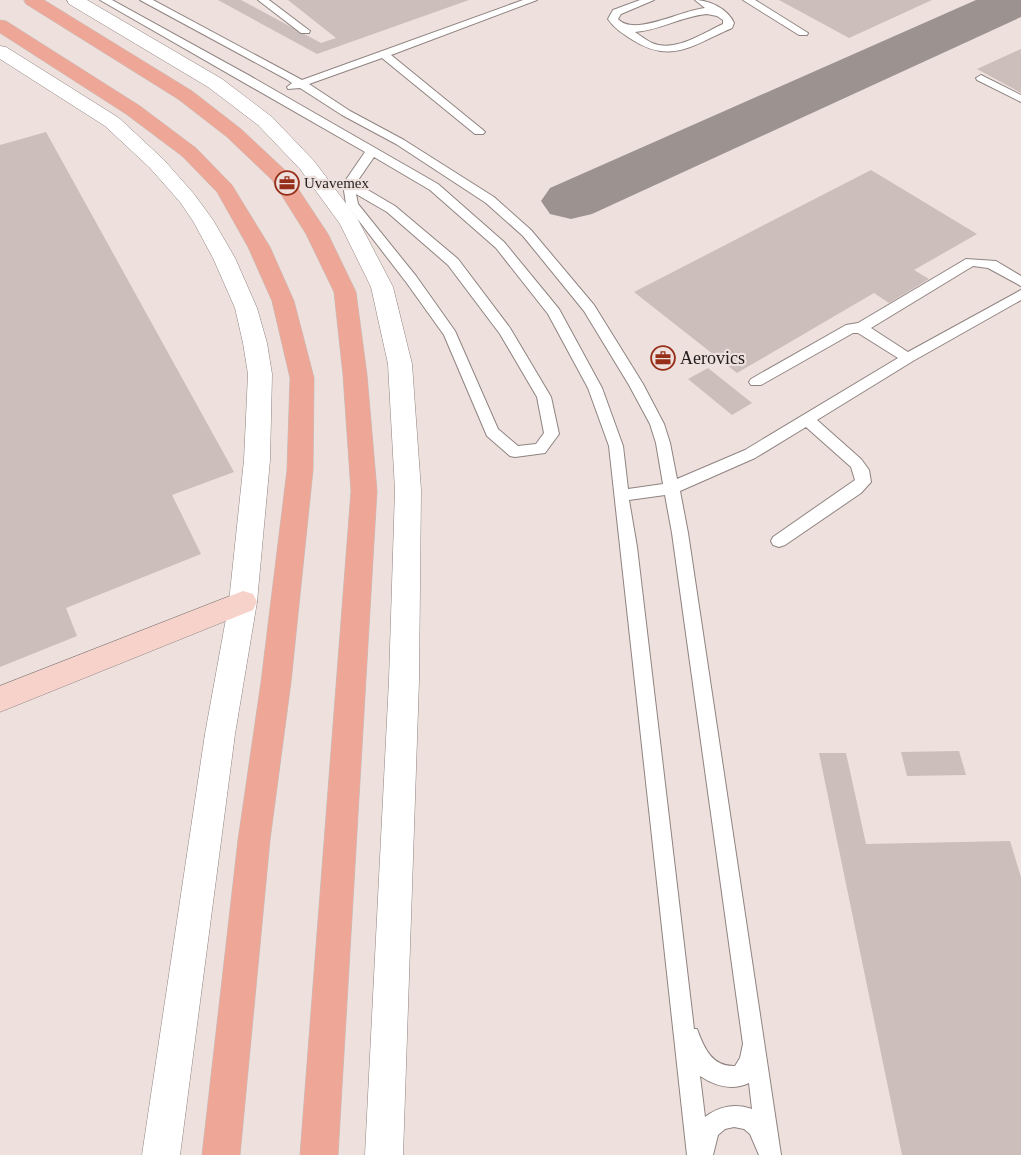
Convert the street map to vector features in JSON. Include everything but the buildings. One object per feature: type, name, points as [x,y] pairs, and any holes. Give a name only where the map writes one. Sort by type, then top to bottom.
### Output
[{"type":"main road","points":[[32,0],[126,56],[185,95],[234,133],[280,176],[317,234],[345,292],[355,375],[364,491],[319,1155]]},
{"type":"main road","points":[[0,26],[133,110],[189,152],[225,189],[259,248],[284,301],[302,378],[299,480],[276,682],[254,840],[221,1155]]},
{"type":"main road","points":[[0,699],[243,602]]},
{"type":"street","points":[[74,0],[215,84],[265,121],[307,165],[350,223],[382,287],[400,364],[408,490],[404,680],[384,1155]]},
{"type":"street","points":[[0,51],[112,122],[157,164],[187,198],[203,220],[224,258],[246,308],[255,343],[260,374],[257,460],[243,602],[220,734],[161,1155]]},
{"type":"lane","points":[[105,0],[434,187],[500,245],[554,312],[595,388],[616,446],[620,496],[629,547],[700,1155]]},
{"type":"lane","points":[[263,0],[305,31]]},
{"type":"lane","points":[[273,94],[532,0]]},
{"type":"lane","points":[[647,0],[617,12],[613,19],[618,26],[648,45],[661,49],[676,49],[724,30],[729,22],[723,15],[699,0]]},
{"type":"lane","points":[[618,26],[631,30],[651,28],[693,12],[699,8],[699,0]]},
{"type":"lane","points":[[748,0],[803,33]]},
{"type":"lane","points":[[124,11],[150,1],[400,142],[482,195],[527,233],[589,308],[636,384],[657,424],[663,443],[680,533],[769,1155]]},
{"type":"lane","points":[[693,12],[708,11],[723,15]]},
{"type":"lane","points":[[648,45],[644,42],[643,34],[651,28]]},
{"type":"lane","points":[[382,53],[479,132]]},
{"type":"lane","points":[[980,78],[1021,100]]},
{"type":"lane","points":[[349,184],[391,210],[453,262],[504,332],[544,398],[552,434],[540,449],[514,452],[492,432],[450,334],[411,279],[352,204],[349,184],[372,151]]},
{"type":"lane","points":[[756,382],[851,328],[861,328],[971,262],[991,264],[1021,282]]},
{"type":"lane","points":[[620,496],[671,488],[750,454],[908,358],[1021,294]]},
{"type":"lane","points":[[861,328],[908,358]]},
{"type":"lane","points":[[779,541],[856,489],[863,482],[861,470],[856,463],[807,420]]},
{"type":"lane","points":[[683,1021],[691,1044],[706,1068],[717,1075],[728,1078],[741,1076],[750,1062],[753,1041]]},
{"type":"lane","points":[[700,1155],[709,1128],[720,1119],[735,1116],[749,1119],[758,1126],[769,1155]]},
{"type":"taxiway","points":[[571,201],[1017,0]]},
{"type":"place","name":"Uvavemex","points":[[287,183]]},
{"type":"place","name":"Aerovics","points":[[663,358]]}]
